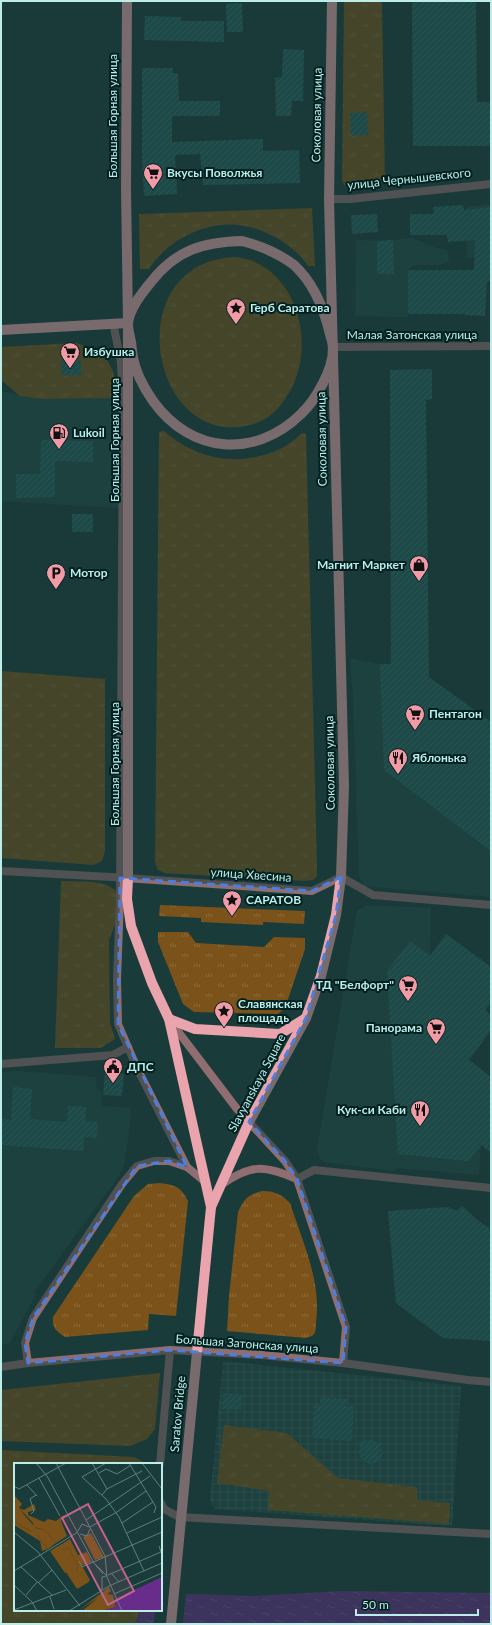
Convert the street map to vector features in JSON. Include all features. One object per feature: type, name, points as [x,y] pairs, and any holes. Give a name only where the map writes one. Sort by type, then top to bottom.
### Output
[{"type":"main road","name":"Большая Горная улица","points":[[124,878],[128,323],[126,188],[127,1]]},
{"type":"main road","name":"Соколовая улица","points":[[332,1],[329,199],[344,786],[341,877]]},
{"type":"main road","points":[[242,241],[274,252],[294,266],[304,277],[320,300],[333,347],[326,374],[308,408],[279,432],[256,441],[231,445],[196,438],[174,424],[159,409],[140,378],[133,358],[128,323],[138,299],[167,264],[181,254],[197,247],[242,241]]},
{"type":"main road","points":[[1,330],[128,323]]},
{"type":"main road","name":"Slavyanskaya Square","points":[[211,1207],[249,1122],[306,1018],[328,949],[336,915],[341,877]]},
{"type":"main road","points":[[124,878],[131,926],[152,983],[169,1019],[180,1062],[204,1181],[211,1207]]},
{"type":"main road","points":[[169,1019],[195,1029],[280,1034],[306,1018]]},
{"type":"main road","name":"Saratov Bridge","points":[[171,1624],[211,1207]]},
{"type":"street","name":"улица Чернышевского","points":[[329,199],[350,199],[491,184]]},
{"type":"street","points":[[113,323],[121,362],[123,412],[124,878],[117,980],[118,1024],[137,1068],[187,1167]]},
{"type":"street","name":"Малая Затонская улица","points":[[333,347],[491,346]]},
{"type":"street","name":"улица Хвесина","points":[[1,871],[312,891],[341,877]]},
{"type":"street","points":[[341,877],[373,896],[491,905]]},
{"type":"street","points":[[169,1019],[237,1109],[285,1161],[297,1179],[346,1327],[343,1363]]},
{"type":"street","points":[[1,1064],[113,1055],[128,1047]]},
{"type":"street","points":[[28,1363],[25,1343],[33,1318],[122,1184],[137,1166],[148,1163],[168,1161],[187,1167],[204,1181]]},
{"type":"street","points":[[220,1185],[235,1176],[259,1168],[276,1170],[297,1179]]},
{"type":"street","points":[[297,1179],[314,1170],[491,1188]]},
{"type":"street","points":[[160,1463],[170,1350]]},
{"type":"street","name":"Большая Затонская улица","points":[[1,1367],[28,1363],[170,1350],[262,1355],[343,1363],[491,1382]]},
{"type":"street","points":[[162,1505],[164,1509],[179,1517],[491,1534]]},
{"type":"highlighted area","points":[[341,877],[336,915],[306,1018],[249,1122],[285,1161],[297,1179],[346,1327],[343,1363],[170,1350],[28,1363],[25,1343],[33,1318],[137,1166],[169,1161],[187,1167],[118,1024],[120,878],[312,891]]},
{"type":"shaded area","points":[[491,204],[491,257],[467,258],[466,207]]},
{"type":"shaded area","points":[[412,238],[436,248],[447,250],[449,261],[439,265],[413,265],[408,270],[408,317],[355,316],[356,240],[382,241]]},
{"type":"shaded area","name":"Lukoil","points":[[1,391],[41,399],[117,398],[118,508],[1,501]]},
{"type":"shaded area","points":[[350,658],[379,664],[391,664],[491,762],[491,897],[365,886],[359,876],[353,699]]},
{"type":"shaded area","points":[[366,905],[431,908],[430,956],[409,985],[491,1015],[491,1030],[469,1060],[481,1069],[444,1116],[481,1145],[479,1175],[397,1168],[393,1171],[324,1162],[320,1158],[317,1149],[355,921],[357,911]]},
{"type":"shaded area","points":[[18,1071],[96,1077],[96,1086],[98,1090],[101,1090],[102,1106],[131,1108],[124,1164],[119,1176],[34,1292],[36,1294],[10,1343],[1,1345],[1,1072]]},
{"type":"shaded area","points":[[223,1361],[461,1386],[452,1526],[215,1509],[210,1500]]},
{"type":"green space","points":[[344,1],[382,1],[385,183],[349,186],[344,185],[342,180]]},
{"type":"green space","points":[[312,208],[315,266],[308,266],[291,248],[281,240],[269,234],[245,226],[220,225],[189,234],[162,253],[149,269],[140,269],[139,214]]},
{"type":"green space","points":[[234,257],[248,259],[255,262],[271,272],[284,286],[293,302],[299,320],[302,339],[301,358],[297,376],[289,393],[279,407],[268,417],[256,423],[239,427],[208,423],[184,405],[167,379],[160,348],[162,316],[175,287],[198,266]]},
{"type":"green space","points":[[76,343],[96,351],[108,362],[114,377],[117,398],[41,399],[20,396],[1,380],[1,347]]},
{"type":"green space","points":[[164,431],[177,441],[205,455],[236,459],[251,458],[267,454],[285,447],[302,433],[306,434],[317,864],[317,876],[313,880],[305,881],[165,873],[158,870],[155,862],[159,432]]},
{"type":"green space","points":[[1,671],[105,679],[105,851],[102,861],[94,865],[1,858]]},
{"type":"green space","points":[[61,881],[84,881],[99,883],[113,888],[118,893],[116,922],[109,940],[110,1023],[115,1039],[101,1048],[55,1048]]},
{"type":"green space","points":[[160,905],[305,911],[304,924],[263,922],[263,925],[201,922],[201,918],[159,916]]},
{"type":"green space","points":[[158,932],[188,932],[196,943],[264,947],[274,937],[305,938],[305,949],[285,1008],[278,1014],[194,1012],[183,1004],[158,942]]},
{"type":"green space","points":[[160,1183],[174,1186],[183,1193],[188,1201],[176,1316],[149,1314],[148,1330],[65,1337],[55,1329],[53,1317],[134,1196],[148,1184]]},
{"type":"green space","points":[[262,1191],[278,1194],[290,1203],[310,1262],[314,1277],[317,1307],[316,1330],[310,1337],[306,1338],[227,1331],[229,1296],[238,1212],[242,1203],[247,1198]]},
{"type":"green space","points":[[160,1373],[155,1429],[147,1439],[130,1446],[1,1441],[1,1390]]},
{"type":"green space","points":[[224,1425],[287,1433],[338,1478],[417,1487],[418,1500],[450,1503],[449,1524],[268,1510],[269,1491],[217,1483]]},
{"type":"green space","points":[[1,1450],[134,1457],[146,1463],[14,1463],[14,1611],[140,1611],[135,1624],[1,1624]]},
{"type":"water","points":[[340,1591],[491,1593],[491,1624],[135,1624],[141,1611],[162,1611],[162,1593],[254,1596]]},
{"type":"pier","points":[[162,1591],[186,1592],[183,1624],[154,1624],[155,1611],[162,1611]]},
{"type":"building","points":[[412,1],[476,1],[477,102],[491,102],[491,146],[413,146]]},
{"type":"building","points":[[242,3],[243,32],[227,32],[226,4]]},
{"type":"building","points":[[145,16],[181,17],[181,21],[224,21],[224,42],[144,40]]},
{"type":"building","points":[[283,49],[304,50],[303,101],[292,101],[291,116],[276,116],[275,78],[282,77]]},
{"type":"building","points":[[142,68],[173,68],[173,73],[178,73],[179,101],[220,101],[220,116],[172,116],[172,142],[263,139],[263,151],[299,150],[300,183],[203,185],[200,154],[175,155],[177,194],[144,196],[142,159]]},
{"type":"building","points":[[367,112],[368,135],[351,136],[350,113]]},
{"type":"building","points":[[463,205],[464,210],[491,207],[490,281],[487,281],[485,316],[465,314],[408,314],[408,270],[474,270],[475,240],[448,242],[447,235],[410,235],[410,214],[434,214],[433,207]]},
{"type":"building","points":[[377,214],[378,232],[352,234],[351,215]]},
{"type":"building","points":[[393,240],[394,274],[377,274],[377,241]]},
{"type":"building","points":[[81,360],[81,375],[62,376],[61,361]]},
{"type":"building","points":[[432,369],[432,399],[426,400],[429,677],[491,722],[491,851],[384,770],[380,664],[391,664],[390,370]]},
{"type":"building","points":[[41,440],[93,441],[93,462],[55,461],[55,497],[16,498],[16,474],[40,474]]},
{"type":"building","points":[[72,514],[93,514],[93,532],[72,532]]},
{"type":"building","name":"Панорама","points":[[446,934],[491,967],[491,1002],[485,1010],[491,1015],[491,1030],[469,1060],[491,1077],[491,1153],[481,1145],[468,1161],[398,1154],[387,971],[410,941],[430,956]]},
{"type":"building","name":"ДПС","points":[[105,1072],[124,1074],[122,1096],[103,1095]]},
{"type":"building","points":[[13,1087],[32,1089],[30,1119],[67,1122],[68,1106],[86,1107],[85,1121],[98,1122],[97,1138],[84,1137],[83,1151],[1,1145],[1,1119],[11,1120]]},
{"type":"building","points":[[462,1206],[480,1222],[491,1229],[491,1341],[443,1338],[396,1303],[388,1211],[448,1207],[457,1211]]},
{"type":"building","points":[[223,1393],[242,1394],[241,1410],[222,1409]]},
{"type":"building","points":[[320,1397],[347,1399],[346,1406],[354,1406],[352,1441],[312,1438],[314,1404],[320,1405]]},
{"type":"building","points":[[372,1440],[378,1442],[381,1446],[382,1456],[379,1461],[370,1464],[361,1458],[359,1453],[360,1441]]},
{"type":"place","name":"Вкусы Поволжья","points":[[153,190]]},
{"type":"place","name":"Герб Саратова","points":[[236,325]]},
{"type":"place","name":"Избушка","points":[[70,369]]},
{"type":"place","name":"Lukoil","points":[[59,450]]},
{"type":"place","name":"Магнит Маркет","points":[[419,582]]},
{"type":"place","name":"Мотор","points":[[56,590]]},
{"type":"place","name":"Пентагон","points":[[415,731]]},
{"type":"place","name":"Яблонька","points":[[398,775]]},
{"type":"place","name":"САРАТОВ","points":[[232,917]]},
{"type":"place","name":"ТД \"Белфорт\"","points":[[408,1002]]},
{"type":"place","name":"Славянская площадь","points":[[224,1028]]},
{"type":"place","name":"Панорама","points":[[436,1045]]},
{"type":"place","name":"ДПС","points":[[113,1084]]},
{"type":"place","name":"Кук-си Каби","points":[[420,1127]]}]
